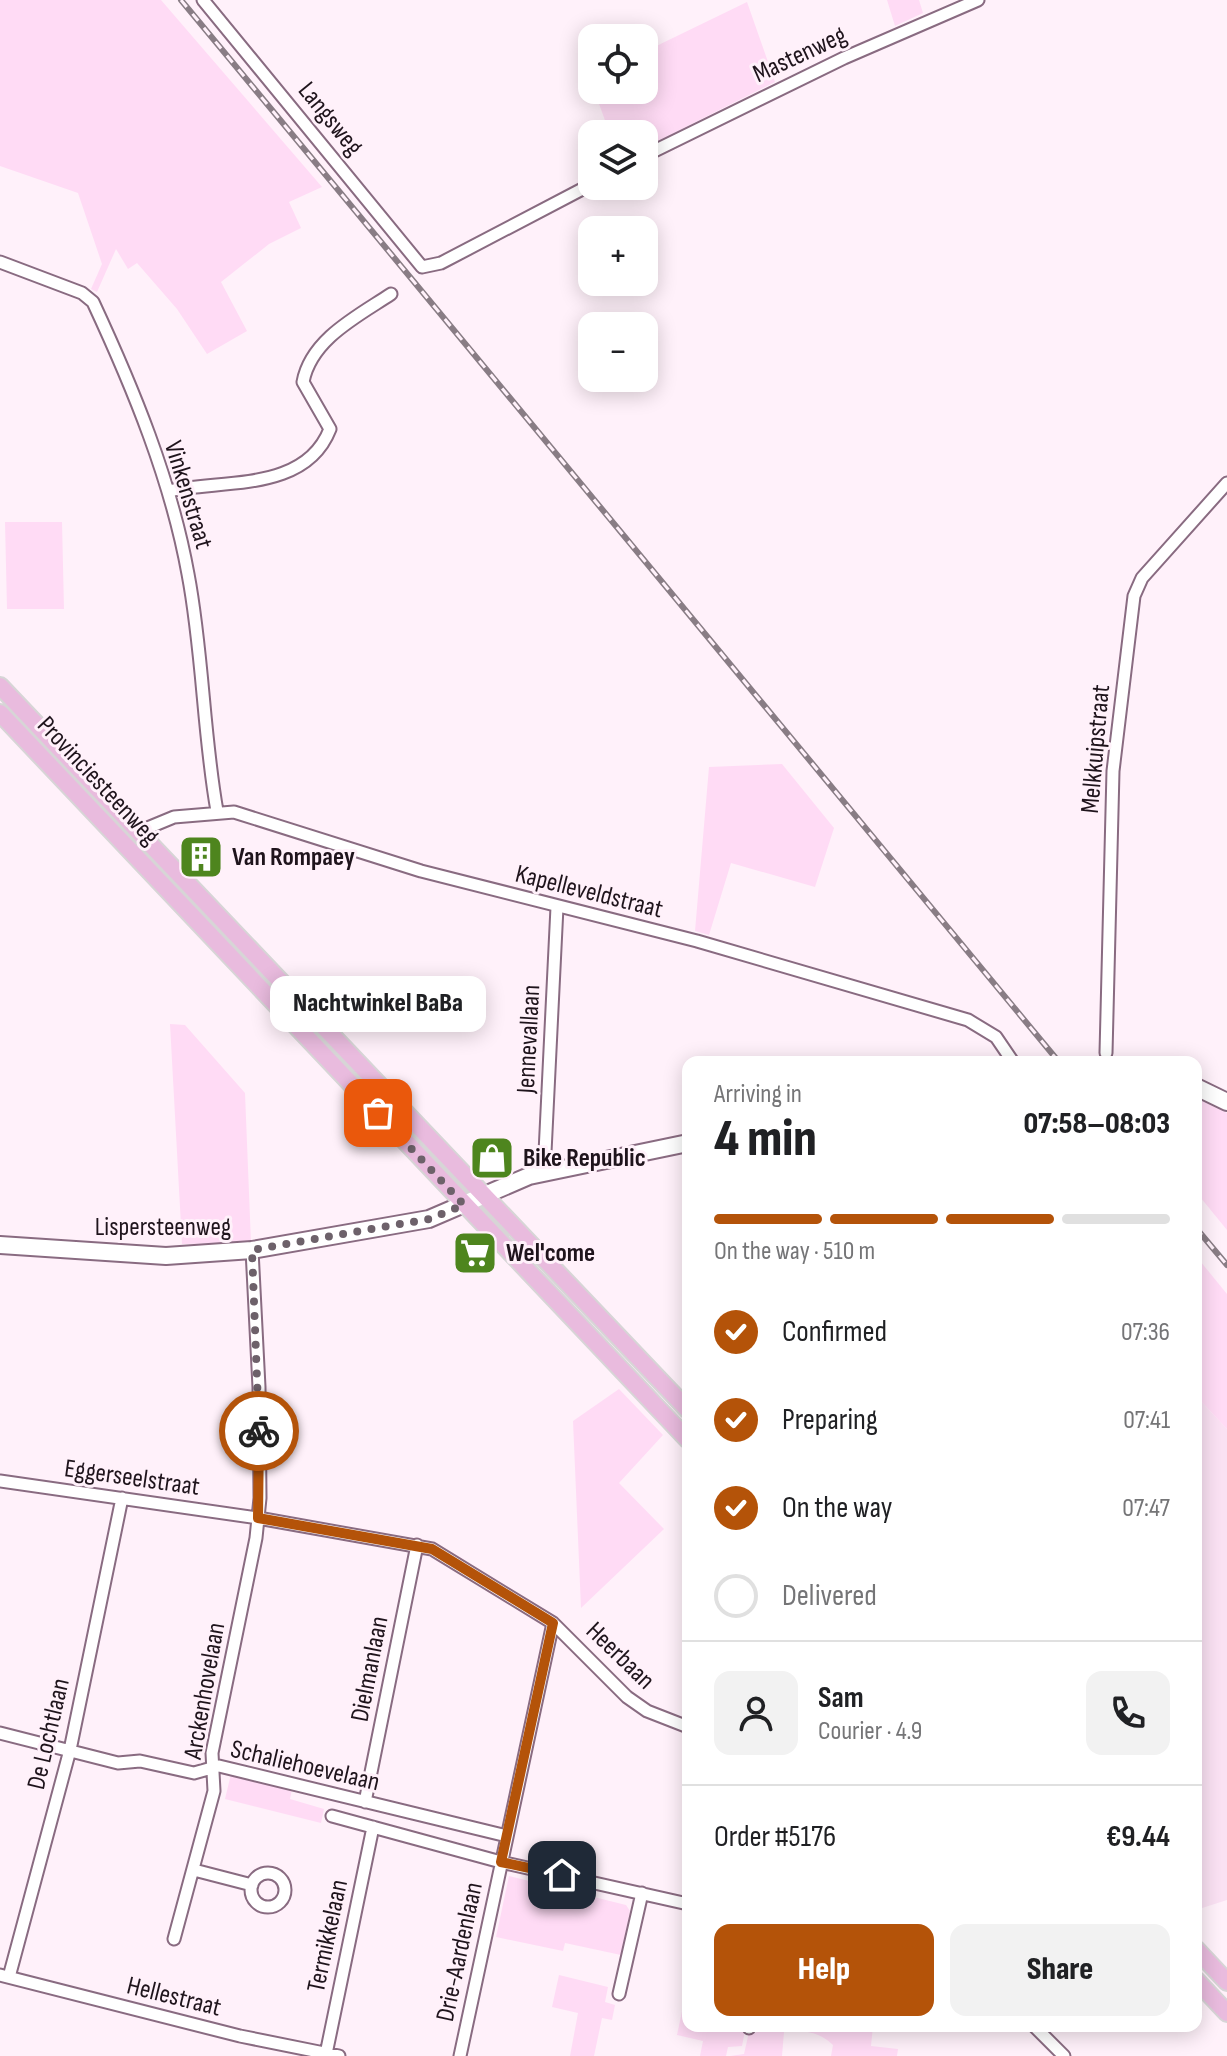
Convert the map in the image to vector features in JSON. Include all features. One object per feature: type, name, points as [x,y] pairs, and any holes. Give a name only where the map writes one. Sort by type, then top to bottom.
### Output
[{"type":"main road","name":"Provinciesteenweg","points":[[0,686],[682,1404]]},
{"type":"main road","name":"Provinciesteenweg","points":[[1,717],[682,1434]]},
{"type":"main road","points":[[102,821],[125,832],[128,826],[125,818]]},
{"type":"main road","points":[[1202,1955],[1227,1982]]},
{"type":"main road","points":[[1202,1986],[1227,2013]]},
{"type":"street","name":"Langsweg","points":[[203,0],[422,267],[441,263],[578,191]]},
{"type":"street","name":"Mastenweg","points":[[658,149],[844,58],[978,0]]},
{"type":"street","name":"Vinkenstraat","points":[[0,262],[82,293],[93,302],[168,491],[188,574],[217,811]]},
{"type":"street","points":[[168,491],[263,480],[287,471],[316,453],[330,429],[305,387],[306,371],[332,335],[391,294]]},
{"type":"street","name":"Melkkuipstraat","points":[[1106,1053],[1113,771],[1134,596],[1142,578],[1227,483]]},
{"type":"street","name":"Kapelleveldstraat","points":[[141,835],[145,829],[174,817],[217,811],[257,819],[421,871],[697,941],[968,1020],[996,1037],[1009,1056]]},
{"type":"street","name":"Jennevallaan","points":[[544,1173],[557,907]]},
{"type":"street","points":[[1202,1090],[1227,1102]]},
{"type":"street","name":"Lispersteenweg","points":[[0,1245],[166,1256],[252,1250],[429,1219],[544,1173],[682,1144]]},
{"type":"street","name":"Arckenhovelaan","points":[[174,1939],[214,1791],[212,1753],[258,1518],[259,1387],[252,1250]]},
{"type":"street","name":"Eggerseelstraat","points":[[0,1481],[258,1518]]},
{"type":"street","name":"De Lochtlaan","points":[[5,1976],[70,1750],[122,1498]]},
{"type":"street","name":"Heerbaan","points":[[258,1518],[432,1549],[553,1623],[627,1697],[647,1711],[682,1725]]},
{"type":"street","name":"Dielmanlaan","points":[[365,1802],[417,1545]]},
{"type":"street","name":"Drie-Aardenlaan","points":[[460,2056],[553,1623]]},
{"type":"street","name":"Schaliehoevelaan","points":[[0,1733],[118,1763],[140,1761],[194,1773],[219,1766],[507,1836]]},
{"type":"street","name":"Schaliehoevelaan","points":[[332,1816],[501,1862],[682,1903]]},
{"type":"street","name":"Termikkelaan","points":[[326,2054],[373,1827]]},
{"type":"street","points":[[194,1870],[252,1885]]},
{"type":"street","points":[[619,1994],[642,1893]]},
{"type":"street","name":"Hellestraat","points":[[5,1976],[339,2056]]},
{"type":"street","points":[[1040,2032],[1064,2056]]},
{"type":"shaded area","points":[[0,0],[161,0],[322,187],[289,202],[301,228],[269,244],[221,282],[247,331],[207,354],[177,309],[137,263],[128,269],[116,249],[97,292],[91,289],[102,264],[78,193],[0,166]]},
{"type":"shaded area","points":[[887,0],[919,0],[923,13],[895,26]]},
{"type":"shaded area","points":[[747,2],[775,82],[658,141],[658,120],[605,120],[599,104],[658,104],[658,45]]},
{"type":"shaded area","points":[[5,522],[62,522],[64,609],[7,609]]},
{"type":"shaded area","points":[[782,764],[834,828],[815,887],[731,863],[709,935],[695,931],[709,767]]},
{"type":"shaded area","points":[[170,1024],[185,1025],[245,1093],[251,1243],[182,1244]]},
{"type":"shaded area","points":[[1202,1101],[1227,1113],[1227,1230],[1202,1199]]},
{"type":"shaded area","points":[[1202,1263],[1227,1294],[1227,1429],[1202,1402]]},
{"type":"shaded area","points":[[619,1389],[663,1435],[619,1483],[664,1529],[581,1608],[573,1421]]},
{"type":"shaded area","points":[[1202,1402],[1227,1429],[1227,1900],[1202,1908]]},
{"type":"shaded area","points":[[231,1774],[292,1789],[290,1799],[324,1809],[321,1823],[225,1799]]},
{"type":"shaded area","points":[[509,1876],[626,1905],[630,1911],[621,1955],[565,1943],[563,1951],[496,1937]]},
{"type":"shaded area","points":[[559,1975],[608,1987],[605,2002],[615,2005],[612,2020],[602,2018],[594,2056],[570,2056],[578,2013],[552,2007]]},
{"type":"shaded area","points":[[682,2011],[682,2032],[745,2032],[742,2046],[728,2047],[726,2056],[700,2056],[703,2041],[677,2035]]},
{"type":"shaded area","points":[[749,2032],[784,2032],[782,2056],[730,2056],[744,2054]]},
{"type":"shaded area","points":[[810,2032],[872,2032],[871,2046],[898,2049],[897,2056],[831,2056],[833,2045]]},
{"type":"railway","points":[[181,0],[1054,1056]]},
{"type":"railway","points":[[1202,1235],[1227,1265]]},
{"type":"way so far","points":[[259,1431],[252,1250],[429,1219],[464,1205],[378,1113]]},
{"type":"place","name":"Van Rompaey","points":[[201,857]]},
{"type":"place","name":"Nachtwinkel BaBa","points":[[378,1113]]},
{"type":"place","name":"Bike Republic","points":[[492,1158]]},
{"type":"place","name":"Wel'come","points":[[475,1253]]},
{"type":"route","points":[[259,1431],[258,1518],[432,1549],[553,1623],[501,1862],[562,1875]]}]
